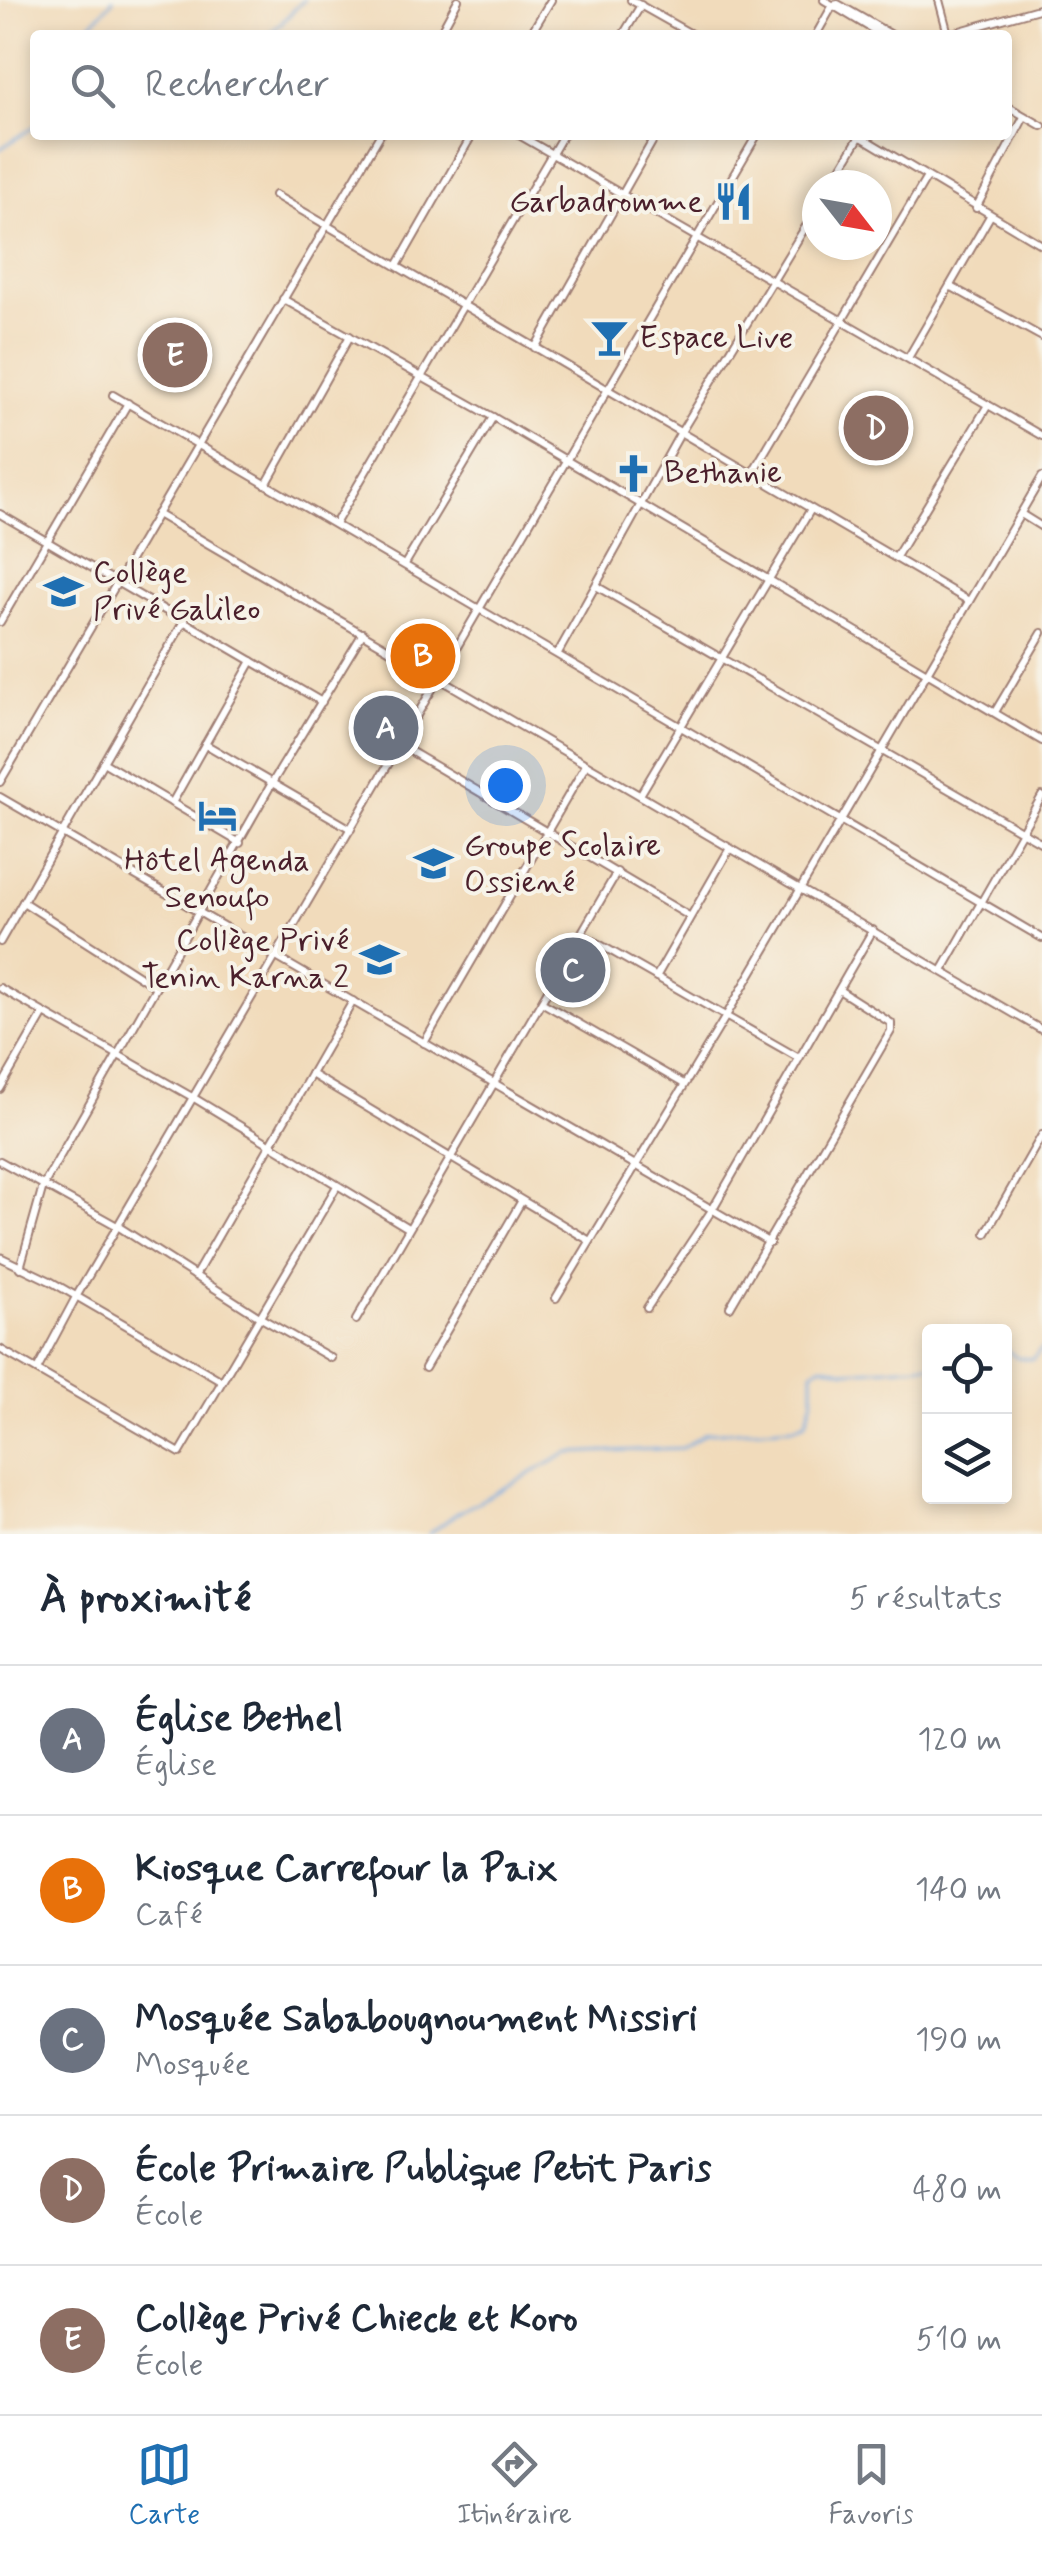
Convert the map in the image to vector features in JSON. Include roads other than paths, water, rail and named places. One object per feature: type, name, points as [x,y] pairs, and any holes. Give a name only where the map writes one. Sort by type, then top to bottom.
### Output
[{"type":"street","points":[[442,30],[458,0]]},
{"type":"street","points":[[533,30],[551,0]]},
{"type":"street","points":[[632,0],[684,30]]},
{"type":"street","points":[[824,0],[874,30]]},
{"type":"street","points":[[940,0],[946,30]]},
{"type":"street","points":[[1017,0],[1020,14]]},
{"type":"street","points":[[833,5],[842,4],[884,30]]},
{"type":"street","points":[[626,30],[641,5]]},
{"type":"street","points":[[819,30],[833,5]]},
{"type":"street","points":[[962,30],[1042,8]]},
{"type":"street","points":[[1012,109],[1042,126]]},
{"type":"street","points":[[1012,140],[1024,117]]},
{"type":"street","points":[[0,782],[377,140]]},
{"type":"street","points":[[397,266],[469,140]]},
{"type":"street","points":[[528,140],[1042,436]]},
{"type":"street","points":[[335,524],[560,140]]},
{"type":"street","points":[[535,348],[653,140]]},
{"type":"street","points":[[38,1370],[76,1296],[754,140]]},
{"type":"street","points":[[839,170],[857,140]]},
{"type":"street","points":[[865,140],[1042,246]]},
{"type":"street","points":[[976,208],[1012,140]]},
{"type":"street","points":[[751,475],[926,178]]},
{"type":"street","points":[[275,194],[969,601]]},
{"type":"street","points":[[908,358],[990,216]]},
{"type":"street","points":[[558,653],[681,432],[802,233]]},
{"type":"street","points":[[950,286],[1042,337]]},
{"type":"street","points":[[283,299],[1042,741]]},
{"type":"street","points":[[266,483],[350,336]]},
{"type":"street","points":[[112,395],[1042,938]]},
{"type":"street","points":[[0,622],[128,403]]},
{"type":"street","points":[[896,557],[988,404]]},
{"type":"street","points":[[405,564],[493,418]]},
{"type":"street","points":[[556,1298],[1042,477]]},
{"type":"street","points":[[640,795],[811,509]]},
{"type":"street","points":[[0,514],[322,702]]},
{"type":"street","points":[[157,514],[1042,1030]]},
{"type":"street","points":[[1020,514],[1042,527]]},
{"type":"street","points":[[596,586],[1042,843]]},
{"type":"street","points":[[0,942],[184,621]]},
{"type":"street","points":[[20,1268],[43,1186],[272,784],[363,633]]},
{"type":"street","points":[[995,712],[1042,633]]},
{"type":"street","points":[[172,803],[252,661]]},
{"type":"street","points":[[205,744],[351,829]]},
{"type":"street","points":[[400,745],[689,916]]},
{"type":"street","points":[[102,761],[240,842]]},
{"type":"street","points":[[424,1043],[586,764]]},
{"type":"street","points":[[942,970],[1042,796]]},
{"type":"street","points":[[0,797],[770,1243]]},
{"type":"street","points":[[656,977],[730,848]]},
{"type":"street","points":[[356,1320],[617,872]]},
{"type":"street","points":[[22,902],[156,987]]},
{"type":"street","points":[[647,1308],[712,1210],[874,930]]},
{"type":"street","points":[[583,934],[799,1058]]},
{"type":"street","points":[[0,988],[194,1098],[409,1229]]},
{"type":"street","points":[[730,1307],[892,1026],[839,990]]},
{"type":"street","points":[[195,1276],[353,1001]]},
{"type":"street","points":[[543,1003],[684,1084]]},
{"type":"street","points":[[0,1089],[44,1013]]},
{"type":"street","points":[[311,1074],[590,1241]]},
{"type":"street","points":[[986,1233],[1042,1135]]},
{"type":"street","points":[[0,1160],[118,1226],[261,1318],[332,1358]]},
{"type":"street","points":[[0,1349],[180,1453],[338,1186]]},
{"type":"street","points":[[426,1368],[521,1202]]},
{"type":"street","points":[[0,1257],[76,1296],[222,1382]]},
{"type":"waterway","points":[[86,30],[113,0]]},
{"type":"waterway","points":[[274,30],[304,0]]},
{"type":"waterway","points":[[0,149],[30,129]]},
{"type":"waterway","points":[[1012,1354],[1033,1359],[1042,1348]]},
{"type":"waterway","points":[[429,1534],[456,1514],[568,1453],[682,1448],[706,1433],[794,1427],[806,1422],[813,1399],[813,1371],[822,1365],[846,1371],[922,1366]]},
{"type":"place","name":"Garbadromme","points":[[733,202]]},
{"type":"place","name":"Espace Live","points":[[609,338]]},
{"type":"place","name":"Collège Privé Chieck et Koro","points":[[175,355]]},
{"type":"place","name":"École Primaire Publique Petit Paris","points":[[876,428]]},
{"type":"place","name":"Bethanie","points":[[634,473]]},
{"type":"place","name":"Collège Privé Galileo","points":[[63,591]]},
{"type":"place","name":"Kiosque Carrefour la Paix","points":[[423,656]]},
{"type":"place","name":"Église Bethel","points":[[386,728]]},
{"type":"place","name":"Hôtel Agenda Senoufo","points":[[217,816]]},
{"type":"place","name":"Groupe Scolaire Ossiené","points":[[434,864]]},
{"type":"place","name":"Collège Privé Tenin Karna 2","points":[[379,959]]},
{"type":"place","name":"Mosquée Sababougnoument Missiri","points":[[573,970]]}]
